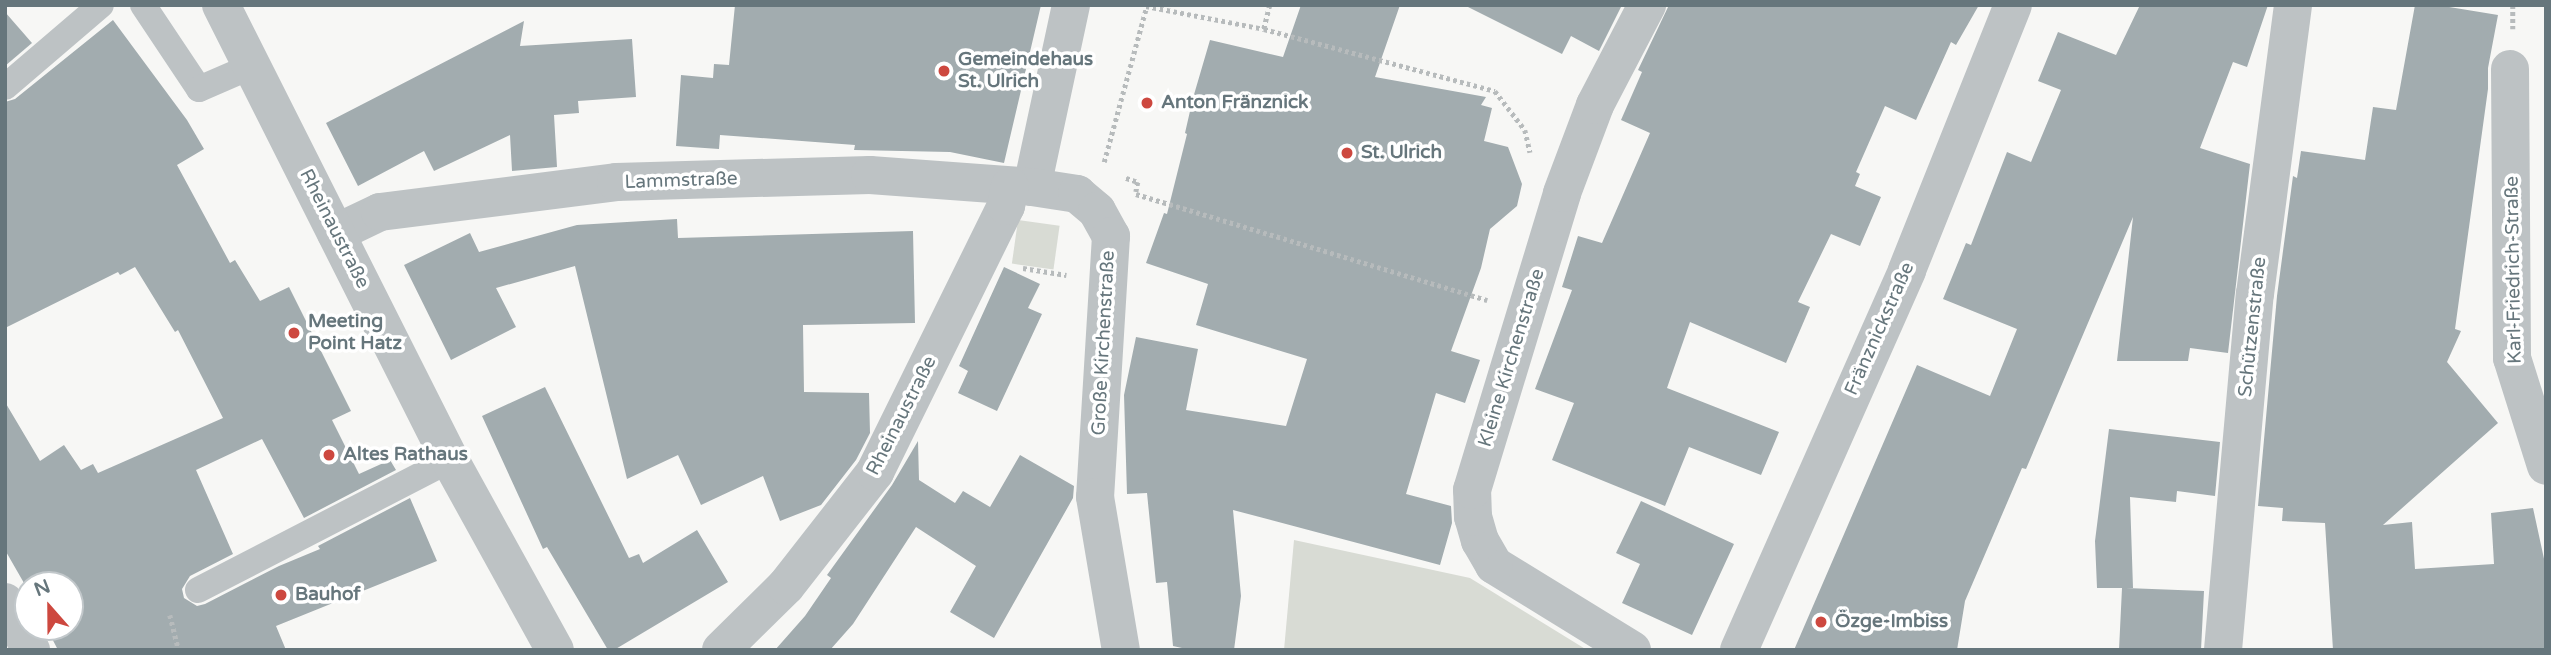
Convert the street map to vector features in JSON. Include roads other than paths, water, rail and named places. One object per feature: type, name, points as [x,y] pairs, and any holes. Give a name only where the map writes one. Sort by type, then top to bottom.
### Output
[{"type":"street","name":"Rheinaustraße","points":[[221,5],[450,460],[555,650]]},
{"type":"street","points":[[1021,186],[1071,5]]},
{"type":"street","name":"Kleine Kirchenstraße","points":[[1632,650],[1494,565],[1480,541],[1473,517],[1472,490],[1562,193],[1595,105],[1647,5]]},
{"type":"street","name":"Fränznickstraße","points":[[1739,650],[1907,270],[2013,5]]},
{"type":"street","name":"Schützenstraße","points":[[2223,650],[2255,294],[2292,5]]},
{"type":"street","name":"Karl-Friedrich-Straße","points":[[2510,69],[2512,358],[2546,466]]},
{"type":"street","name":"Lammstraße","points":[[336,233],[380,212],[617,182],[870,175],[1021,186]]},
{"type":"street","name":"Rheinaustraße","points":[[721,650],[786,586],[875,472],[1006,206],[1021,186]]},
{"type":"street","name":"Große Kirchenstraße","points":[[1021,186],[1089,206],[1111,236],[1095,498],[1121,650]]},
{"type":"street","points":[[5,602],[31,650]]},
{"type":"lane","points":[[5,87],[101,5]]},
{"type":"lane","points":[[143,5],[199,89],[252,66]]},
{"type":"lane","points":[[198,590],[450,460]]},
{"type":"place","name":"Gemeindehaus St. Ulrich","points":[[944,71]]},
{"type":"place","name":"Anton Fränznick","points":[[1147,103]]},
{"type":"place","name":"St. Ulrich","points":[[1347,153]]},
{"type":"place","name":"Meeting Point Hatz","points":[[294,333]]},
{"type":"place","name":"Altes Rathaus","points":[[329,455]]},
{"type":"place","name":"Bauhof","points":[[281,595]]},
{"type":"place","name":"Özge-Imbiss","points":[[1821,622]]}]
